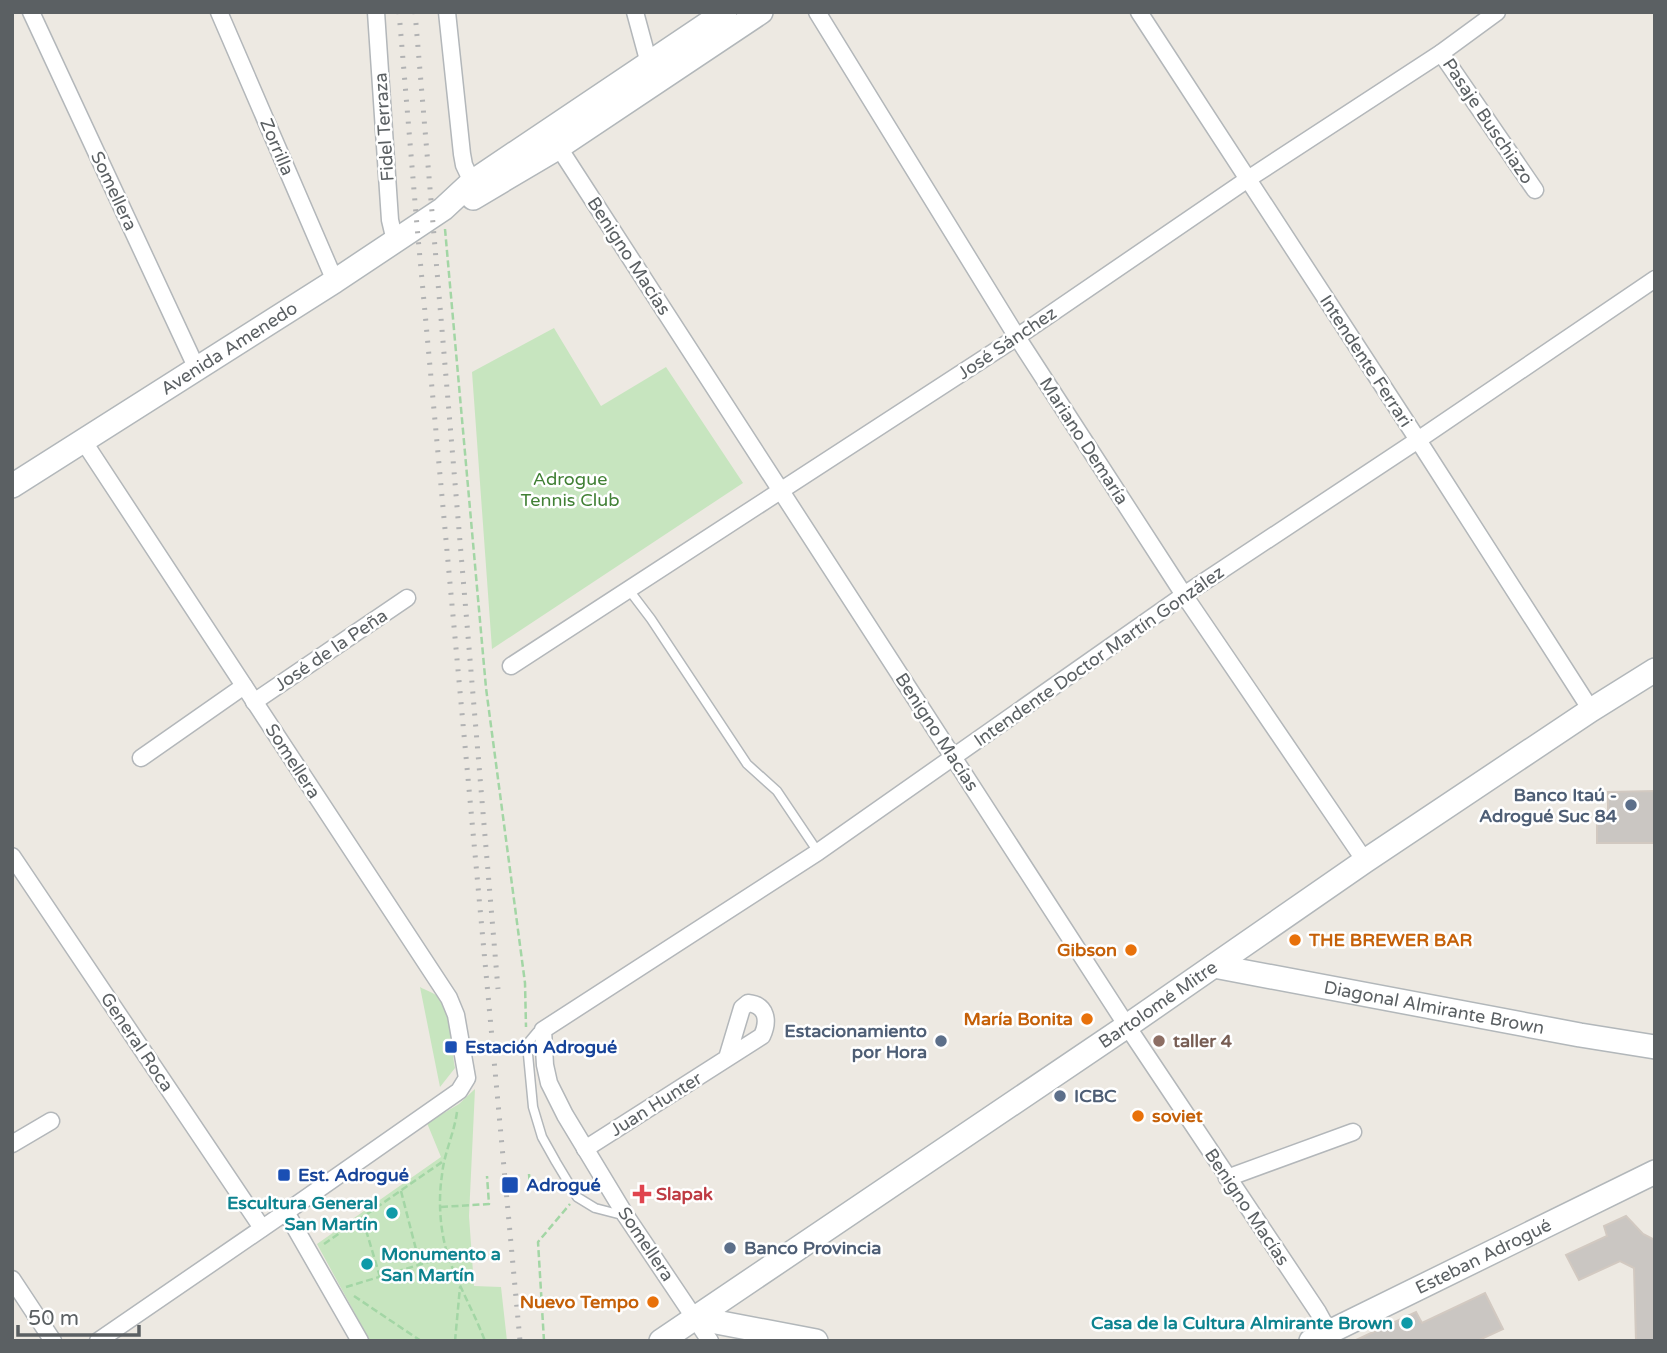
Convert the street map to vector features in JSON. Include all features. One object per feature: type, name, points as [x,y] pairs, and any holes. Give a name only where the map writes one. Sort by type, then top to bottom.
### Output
[{"type":"street","name":"Somellera","points":[[31,12],[197,369]]},
{"type":"street","name":"Zorrilla","points":[[219,12],[335,282]]},
{"type":"street","name":"Fidel Terraza","points":[[376,12],[390,220],[396,241]]},
{"type":"street","points":[[447,12],[462,154],[472,182]]},
{"type":"street","points":[[635,12],[652,73]]},
{"type":"street","name":"Avenida Amenedo","points":[[652,73],[725,12]]},
{"type":"street","name":"Avenida Amenedo","points":[[443,209],[467,201],[652,73],[761,12]]},
{"type":"street","name":"Mariano Demaría","points":[[817,12],[1017,337],[1184,595],[1365,861]]},
{"type":"street","name":"Intendente Ferrari","points":[[1139,12],[1591,710]]},
{"type":"street","name":"José Sánchez","points":[[511,666],[1017,337],[1248,179],[1441,53],[1497,12]]},
{"type":"street","name":"Pasaje Buschiazo","points":[[1441,53],[1535,190]]},
{"type":"street","name":"Avenida Amenedo","points":[[12,486],[335,282],[443,209],[472,182],[553,139]]},
{"type":"street","name":"Benigno Macías","points":[[553,139],[1127,1026],[1318,1312],[1320,1336]]},
{"type":"street","name":"Intendente Doctor Martín González","points":[[542,1030],[818,852],[1184,595],[1655,279]]},
{"type":"street","name":"Somellera","points":[[84,442],[453,1006],[467,1078],[458,1091],[286,1212]]},
{"type":"street","name":"José de la Peña","points":[[254,702],[407,598]]},
{"type":"street","name":"Bartolomé Mitre","points":[[661,1341],[1127,1026],[1365,861],[1655,670]]},
{"type":"street","points":[[141,758],[244,686]]},
{"type":"street","name":"General Roca","points":[[12,856],[262,1228]]},
{"type":"street","name":"Diagonal Almirante Brown","points":[[1214,966],[1566,1033],[1655,1047]]},
{"type":"street","name":"Somellera","points":[[542,1030],[549,1083],[565,1115],[626,1216],[710,1341]]},
{"type":"street","name":"Juan Hunter","points":[[585,1149],[727,1058]]},
{"type":"street","points":[[12,1144],[51,1121]]},
{"type":"street","points":[[1227,1178],[1353,1132]]},
{"type":"street","name":"Esteban Adrogué","points":[[1320,1336],[1655,1172]]},
{"type":"street","points":[[98,1341],[286,1212],[310,1254],[338,1291],[360,1341]]},
{"type":"street","points":[[12,1279],[53,1341]]},
{"type":"street","points":[[695,1318],[816,1341]]},
{"type":"lane","points":[[629,590],[747,764],[777,791],[818,852]]},
{"type":"lane","points":[[542,1030],[527,1044],[533,1107],[542,1137],[577,1197],[596,1208],[626,1216]]},
{"type":"path","points":[[443,209],[486,688],[525,983],[527,1044]]},
{"type":"path","points":[[455,1129],[447,1148],[441,1177],[442,1228],[448,1256],[485,1341]]},
{"type":"path","points":[[310,1254],[444,1161]]},
{"type":"path","points":[[529,1174],[530,1186],[565,1177]]},
{"type":"path","points":[[441,1207],[489,1204],[487,1176]]},
{"type":"path","points":[[401,1191],[420,1265]]},
{"type":"path","points":[[544,1341],[538,1242],[577,1197]]},
{"type":"path","points":[[362,1218],[380,1277]]},
{"type":"path","points":[[338,1291],[448,1256]]},
{"type":"path","points":[[455,1341],[460,1283]]},
{"type":"path","points":[[338,1291],[421,1341]]},
{"type":"green space","name":"Adrogue Tennis Club","points":[[554,328],[601,406],[666,367],[743,483],[492,649],[472,372]]},
{"type":"green space","points":[[420,987],[439,998],[449,1022],[455,1068],[440,1087]]},
{"type":"green space","points":[[475,1089],[469,1216],[474,1286],[501,1287],[507,1341],[370,1341],[317,1244],[441,1157],[427,1123],[459,1104]]},
{"type":"building","name":"Banco Itaú - Adrogué Suc 84","points":[[1655,791],[1655,843],[1597,843],[1597,818],[1608,818],[1608,792]]},
{"type":"building","points":[[1626,1216],[1643,1234],[1655,1240],[1655,1341],[1636,1341],[1634,1268],[1620,1261],[1579,1280],[1566,1255],[1607,1236],[1604,1226]]},
{"type":"building","points":[[1485,1293],[1503,1329],[1477,1341],[1354,1341],[1416,1312],[1422,1323]]},
{"type":"railway","points":[[399,12],[520,1341]]},
{"type":"railway","points":[[415,12],[498,989]]},
{"type":"place","name":"Banco Itaú - Adrogué Suc 84","points":[[1631,805]]},
{"type":"place","name":"THE BREWER BAR","points":[[1295,940]]},
{"type":"place","name":"Gibson","points":[[1131,950]]},
{"type":"place","name":"María Bonita","points":[[1087,1019]]},
{"type":"place","name":"Estacionamiento por Hora","points":[[941,1041]]},
{"type":"place","name":"taller 4","points":[[1159,1041]]},
{"type":"place","name":"Estación Adrogué","points":[[451,1047]]},
{"type":"place","name":"ICBC","points":[[1060,1096]]},
{"type":"place","name":"soviet","points":[[1138,1116]]},
{"type":"place","name":"Est. Adrogué","points":[[284,1175]]},
{"type":"place","name":"Adrogué","points":[[510,1185]]},
{"type":"place","name":"Slapak","points":[[642,1194]]},
{"type":"place","name":"Escultura General San Martín","points":[[392,1213]]},
{"type":"place","name":"Banco Provincia","points":[[730,1248]]},
{"type":"place","name":"Monumento a San Martín","points":[[367,1264]]},
{"type":"place","name":"Nuevo Tempo","points":[[653,1302]]},
{"type":"place","name":"Casa de la Cultura Almirante Brown","points":[[1407,1323]]}]
